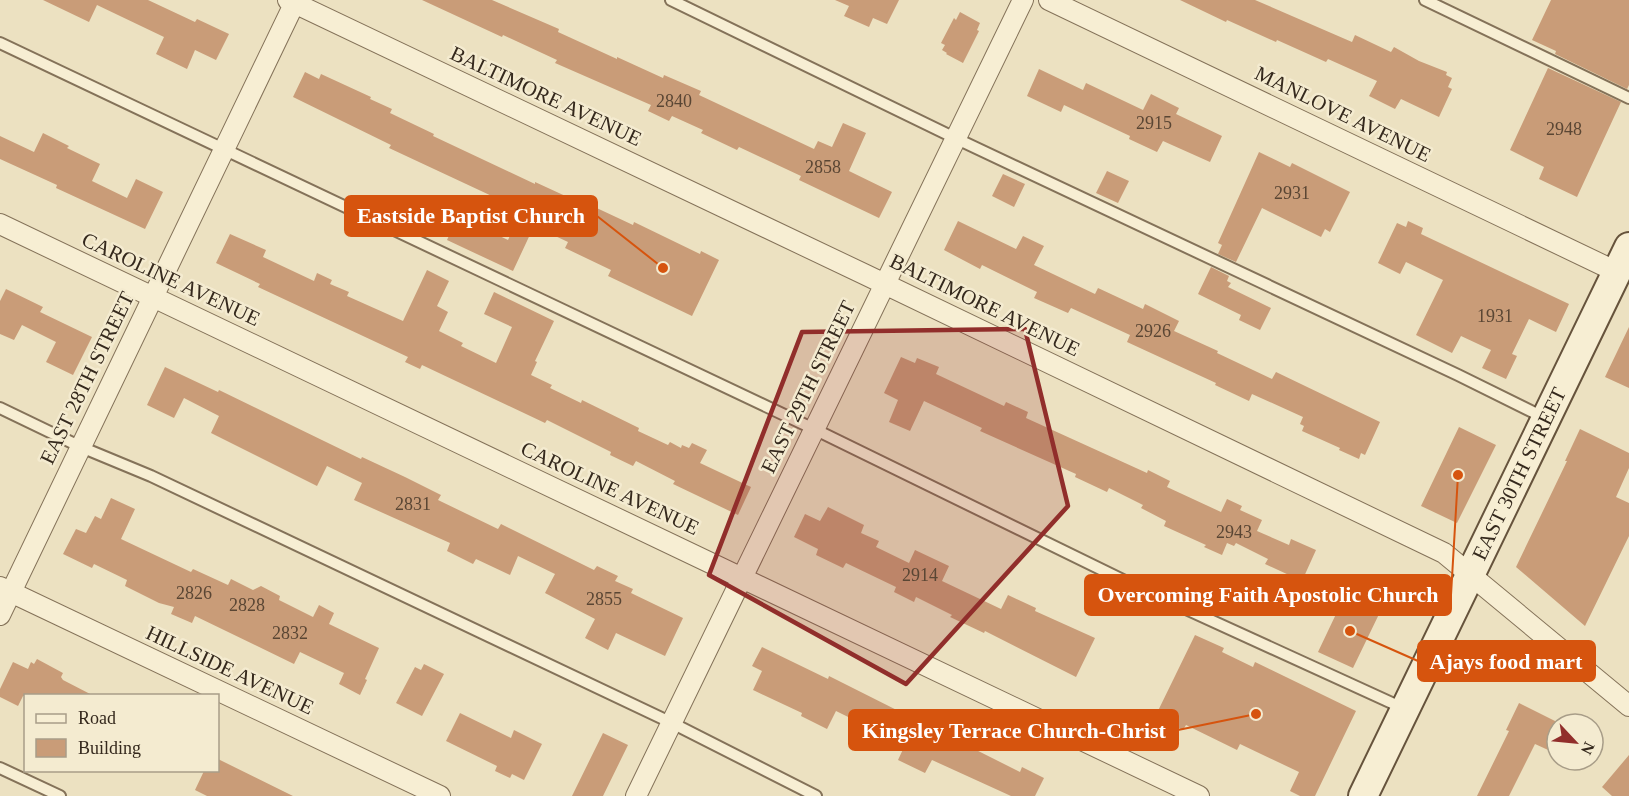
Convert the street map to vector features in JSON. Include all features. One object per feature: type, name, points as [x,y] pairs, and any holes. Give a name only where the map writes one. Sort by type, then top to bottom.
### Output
[{"type":"main road","name":"EAST 30TH STREET","points":[[1363,796],[1623,259]]},
{"type":"street","name":"EAST 29TH STREET","points":[[636,796],[1023,0]]},
{"type":"street","name":"MANLOVE AVENUE","points":[[1049,0],[1623,259]]},
{"type":"street","name":"EAST 28TH STREET","points":[[0,615],[5,589],[81,447],[293,1]]},
{"type":"street","name":"BALTIMORE AVENUE","points":[[293,1],[1444,553],[1629,706]]},
{"type":"street","name":"CAROLINE AVENUE","points":[[0,224],[1199,796]]},
{"type":"street","name":"HILLSIDE AVENUE","points":[[5,589],[440,796]]},
{"type":"lane","points":[[671,0],[955,138],[1458,375],[1546,419]]},
{"type":"lane","points":[[1425,0],[1629,98]]},
{"type":"lane","points":[[0,43],[814,429],[1129,583],[1405,710]]},
{"type":"lane","points":[[0,408],[81,447],[162,481],[672,723],[816,796]]},
{"type":"lane","points":[[0,768],[60,796]]},
{"type":"highlighted area","points":[[1025,329],[1068,506],[906,684],[709,575],[802,332]]},
{"type":"building","points":[[43,0],[148,0],[195,22],[197,19],[229,34],[216,60],[195,50],[187,69],[156,54],[164,37],[97,5],[89,22]]},
{"type":"building","points":[[422,0],[492,0],[559,29],[558,32],[617,59],[617,57],[663,78],[664,75],[701,91],[699,95],[814,149],[818,141],[832,147],[843,123],[866,133],[849,171],[892,192],[879,218],[799,180],[801,176],[739,147],[737,150],[701,133],[703,130],[672,116],[669,121],[648,111],[651,105],[555,63],[557,60],[503,35],[502,37]]},
{"type":"building","points":[[835,0],[899,0],[887,24],[873,18],[869,27],[844,16],[849,6]]},
{"type":"building","points":[[1180,0],[1255,0],[1352,42],[1355,35],[1391,52],[1394,47],[1419,61],[1447,72],[1446,75],[1452,78],[1448,87],[1452,89],[1439,117],[1401,99],[1395,109],[1369,96],[1377,81],[1328,59],[1326,62],[1227,20],[1226,22]]},
{"type":"building","points":[[1551,0],[1629,0],[1629,85],[1627,89],[1555,54],[1556,51],[1532,40]]},
{"type":"building","points":[[960,12],[980,23],[977,30],[979,31],[963,63],[946,54],[942,50],[945,45],[941,43],[954,18],[956,20]]},
{"type":"building","points":[[1548,68],[1621,102],[1577,197],[1539,179],[1544,167],[1510,150]]},
{"type":"building","points":[[1039,69],[1083,90],[1086,83],[1143,110],[1151,94],[1179,108],[1176,114],[1222,136],[1210,162],[1163,141],[1157,152],[1129,139],[1130,136],[1064,105],[1061,112],[1027,96]]},
{"type":"building","points":[[305,72],[319,79],[321,74],[371,97],[370,99],[392,109],[390,113],[434,134],[433,136],[535,184],[535,182],[585,205],[586,203],[633,225],[634,222],[700,254],[701,251],[719,260],[692,316],[608,276],[611,270],[565,248],[568,242],[534,226],[513,271],[447,240],[458,216],[508,240],[522,210],[389,148],[391,145],[293,97]]},
{"type":"building","points":[[43,133],[100,164],[92,181],[127,198],[136,179],[163,192],[145,229],[0,159],[0,136],[34,152]]},
{"type":"building","points":[[1259,152],[1290,167],[1292,163],[1350,192],[1330,232],[1325,229],[1321,237],[1262,208],[1236,262],[1218,254],[1222,245],[1218,243]]},
{"type":"building","points":[[1107,171],[1129,181],[1118,203],[1096,193]]},
{"type":"building","points":[[1003,174],[1025,184],[1014,207],[992,196]]},
{"type":"building","points":[[958,221],[1016,249],[1023,236],[1044,246],[1034,265],[1095,294],[1098,288],[1143,309],[1145,304],[1179,321],[1174,331],[1218,351],[1217,353],[1272,379],[1276,372],[1380,422],[1365,455],[1361,453],[1359,459],[1302,431],[1304,426],[1300,424],[1303,417],[1252,394],[1249,401],[1215,385],[1216,383],[1127,342],[1130,335],[1071,308],[1068,313],[1034,298],[1037,292],[982,265],[980,269],[944,250]]},
{"type":"building","points":[[1408,221],[1423,228],[1421,234],[1569,304],[1556,332],[1529,319],[1512,354],[1517,356],[1506,379],[1482,368],[1491,350],[1461,336],[1452,353],[1416,335],[1443,280],[1406,262],[1400,274],[1378,263],[1397,223],[1406,227]]},
{"type":"building","points":[[230,234],[266,250],[263,257],[314,281],[317,273],[332,280],[330,284],[349,292],[347,296],[403,321],[427,270],[449,281],[437,306],[448,312],[439,331],[463,343],[461,346],[496,363],[512,327],[484,314],[494,292],[554,321],[535,361],[537,362],[531,375],[552,385],[550,388],[581,403],[582,400],[668,445],[670,442],[681,448],[682,445],[689,448],[692,443],[707,450],[700,463],[751,487],[738,515],[673,484],[675,481],[636,461],[633,466],[610,455],[611,452],[547,420],[545,423],[422,365],[420,369],[405,362],[408,357],[258,287],[260,284],[216,263]]},
{"type":"building","points":[[1211,267],[1229,276],[1227,281],[1231,283],[1228,287],[1271,308],[1260,330],[1239,320],[1241,315],[1198,294]]},
{"type":"building","points":[[6,289],[43,307],[40,312],[92,337],[73,375],[46,362],[56,342],[22,325],[14,340],[0,334],[0,301]]},
{"type":"building","points":[[1629,327],[1629,388],[1605,377]]},
{"type":"building","points":[[901,357],[915,363],[917,358],[939,367],[936,374],[1004,406],[1006,402],[1028,412],[1026,418],[1147,473],[1148,470],[1170,481],[1167,487],[1221,512],[1227,499],[1242,506],[1240,510],[1262,520],[1257,531],[1289,545],[1291,539],[1316,550],[1302,581],[1265,564],[1268,559],[1236,543],[1234,546],[1227,543],[1222,555],[1204,547],[1206,545],[1164,526],[1166,521],[1141,508],[1143,505],[1109,488],[1107,492],[1075,477],[1076,474],[980,431],[982,428],[924,401],[910,431],[889,422],[898,400],[884,393]]},
{"type":"building","points":[[165,367],[218,392],[219,390],[361,459],[362,457],[405,477],[441,495],[438,500],[498,529],[501,524],[594,570],[597,566],[618,576],[615,581],[633,589],[631,593],[683,618],[665,656],[616,633],[608,650],[585,638],[595,619],[545,593],[555,574],[518,556],[510,575],[476,559],[473,564],[447,551],[450,543],[354,500],[362,483],[327,466],[317,486],[211,433],[219,416],[184,398],[174,418],[147,405]]},
{"type":"building","points":[[1459,427],[1496,445],[1457,523],[1421,506]]},
{"type":"building","points":[[1580,429],[1629,453],[1629,468],[1616,497],[1629,503],[1629,536],[1585,626],[1516,567]]},
{"type":"building","points":[[111,498],[135,509],[121,539],[191,572],[193,569],[228,585],[231,579],[253,590],[261,586],[280,596],[279,600],[313,617],[319,605],[334,613],[329,624],[379,648],[360,695],[339,684],[344,673],[300,652],[294,664],[195,616],[192,623],[171,614],[174,607],[159,603],[125,586],[127,580],[94,564],[92,568],[63,554],[76,529],[86,533],[95,516],[101,519]]},
{"type":"building","points":[[828,507],[864,525],[861,533],[879,541],[876,547],[909,563],[915,550],[949,566],[942,581],[1001,609],[1008,595],[1036,608],[1035,611],[1095,638],[1076,677],[985,631],[984,633],[950,617],[952,615],[916,597],[914,602],[894,592],[896,587],[846,563],[843,568],[816,555],[818,549],[794,537],[805,514],[820,521]]},
{"type":"building","points":[[1346,593],[1381,610],[1353,668],[1318,652]]},
{"type":"building","points":[[1195,635],[1224,648],[1222,652],[1253,667],[1255,662],[1356,711],[1315,796],[1300,796],[1290,791],[1299,772],[1240,744],[1237,750],[1186,725],[1183,730],[1155,717]]},
{"type":"building","points":[[762,647],[828,679],[829,676],[1020,772],[1022,767],[1044,778],[1035,796],[1011,796],[932,760],[925,773],[898,760],[905,745],[836,711],[827,729],[801,716],[802,713],[753,690],[762,671],[752,666]]},
{"type":"building","points":[[37,659],[63,673],[61,677],[63,680],[90,694],[24,694],[18,706],[0,697],[0,689],[13,662],[28,669],[31,662],[34,664]]},
{"type":"building","points":[[424,664],[444,674],[422,716],[396,703],[415,667],[421,670]]},
{"type":"building","points":[[1519,703],[1545,716],[1545,749],[1535,744],[1509,796],[1477,796],[1509,731],[1506,730]]},
{"type":"building","points":[[460,713],[511,738],[514,730],[542,744],[524,780],[512,774],[510,778],[495,771],[497,766],[446,741]]},
{"type":"building","points":[[603,733],[628,745],[603,796],[572,796]]},
{"type":"building","points":[[1629,755],[1629,796],[1612,796],[1602,787]]},
{"type":"building","points":[[219,759],[293,796],[207,796],[195,790],[204,772],[219,772]]},
{"type":"place","name":"Eastside Baptist Church","points":[[663,268]]},
{"type":"place","name":"Overcoming Faith Apostolic Church","points":[[1458,475]]},
{"type":"place","name":"Ajays food mart","points":[[1350,631]]},
{"type":"place","name":"Kingsley Terrace Church-Christ","points":[[1256,714]]}]
